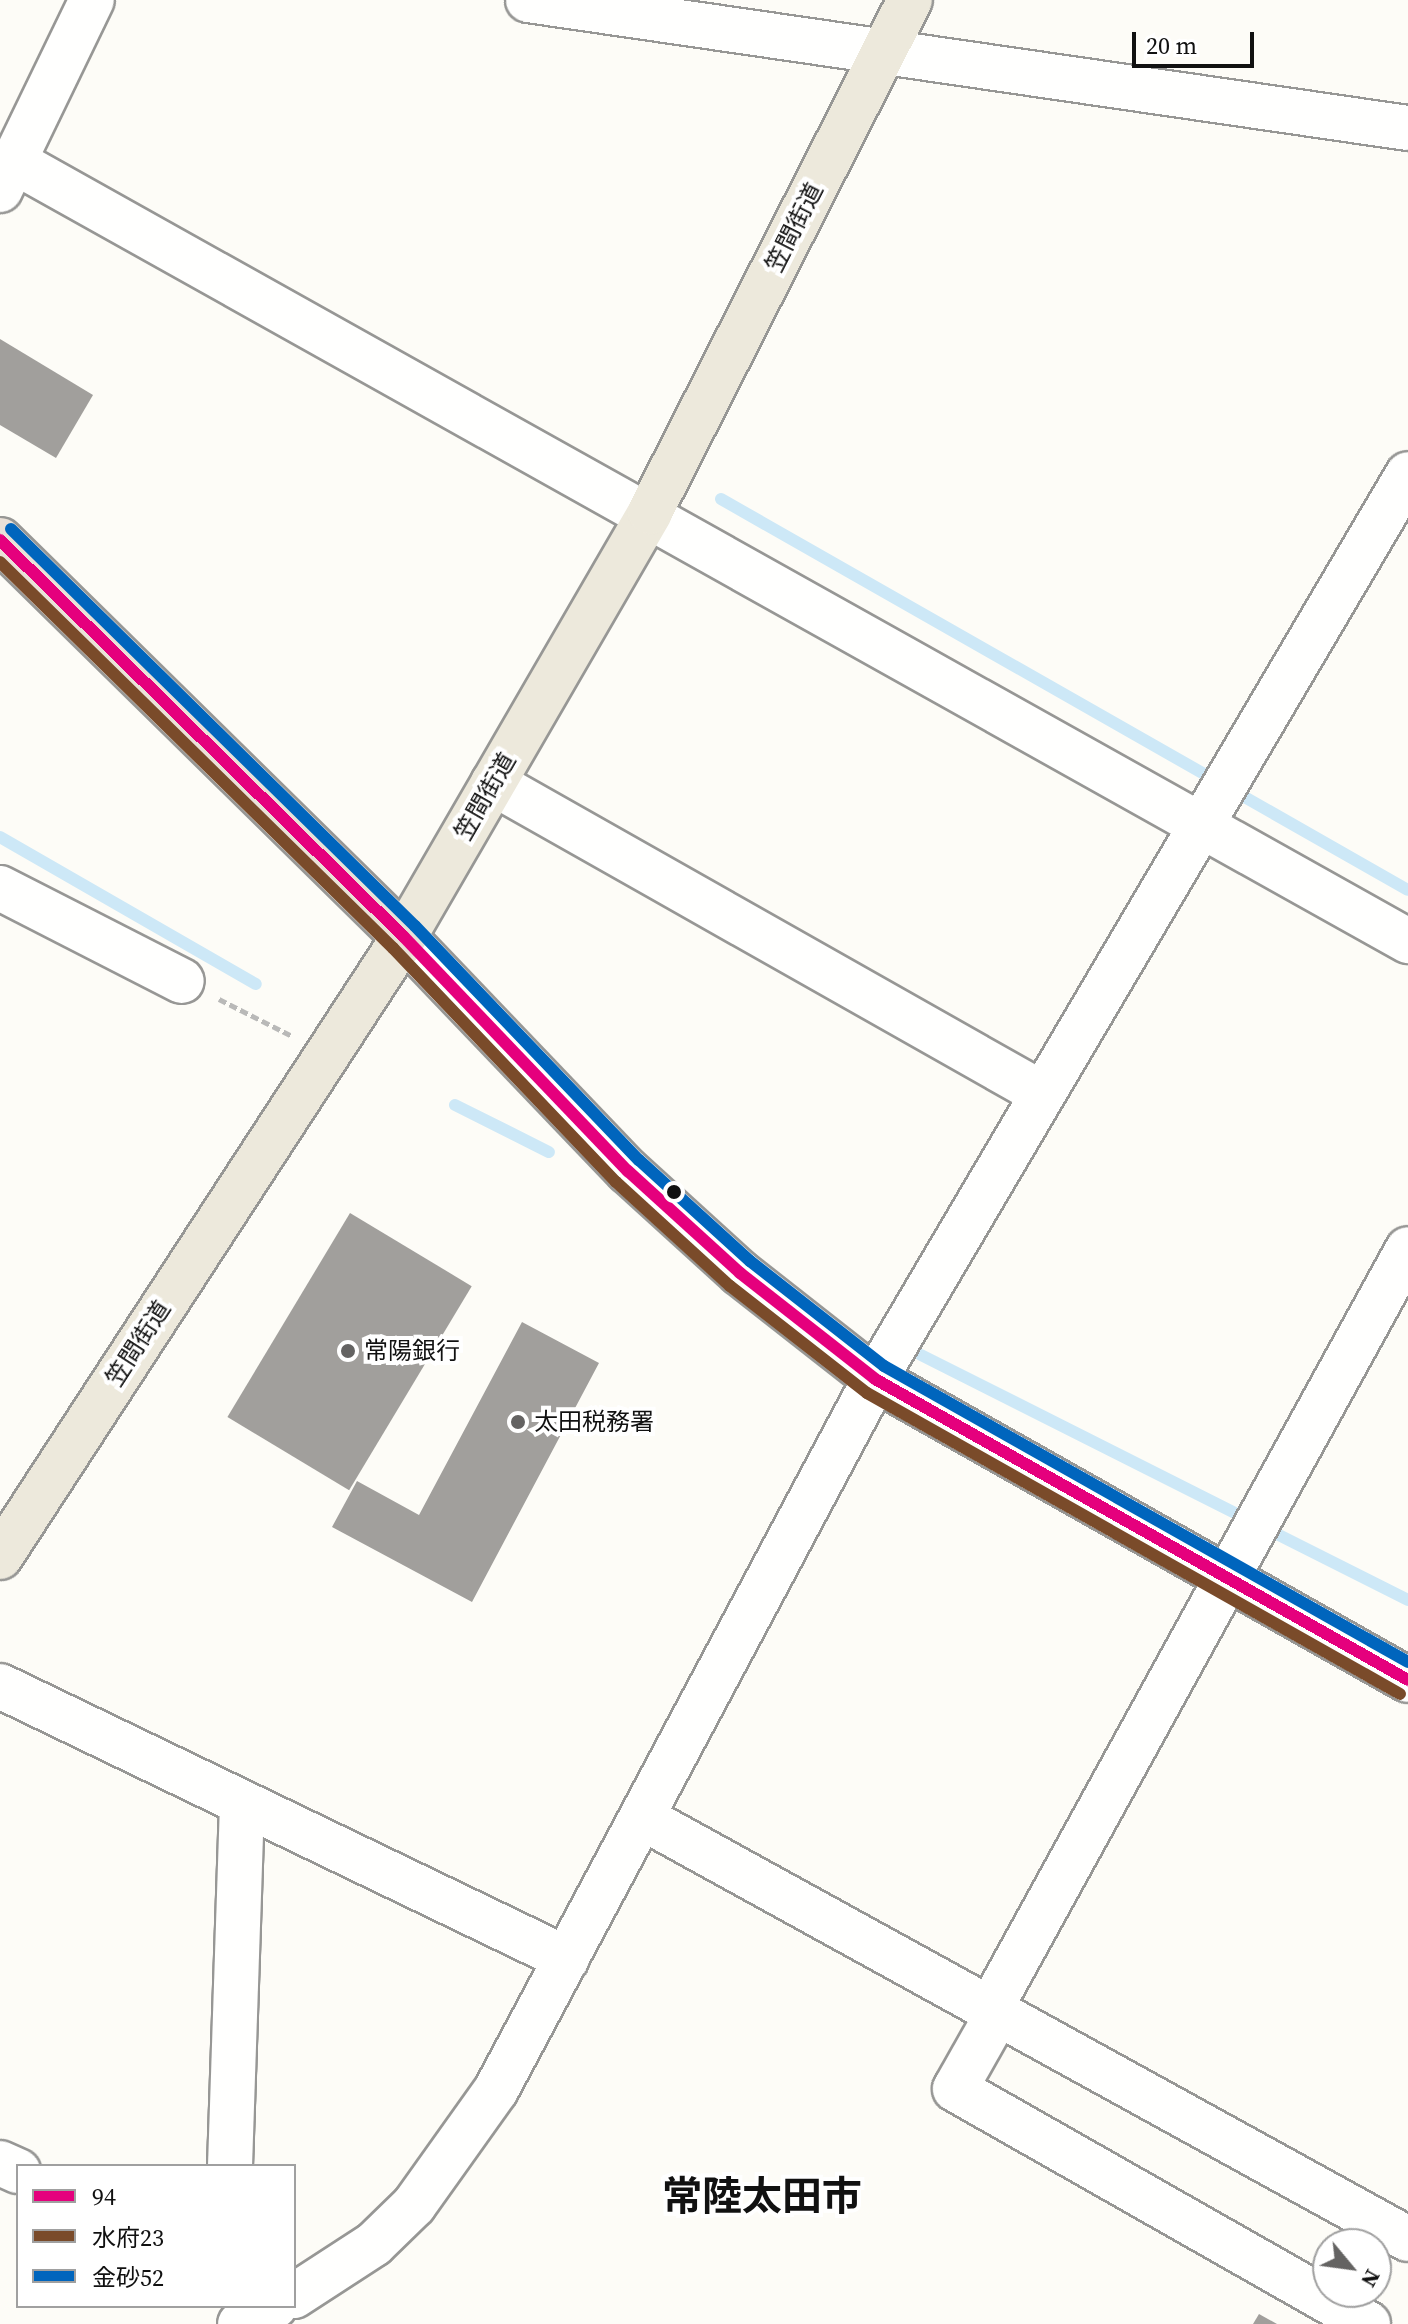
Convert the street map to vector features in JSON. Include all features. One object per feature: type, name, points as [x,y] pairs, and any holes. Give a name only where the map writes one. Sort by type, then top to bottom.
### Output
[{"type":"highway","points":[[0,540],[404,937]]},
{"type":"main road","name":"笠間街道","points":[[0,1557],[404,937],[650,512],[910,0]]},
{"type":"street","points":[[92,0],[8,176],[650,512],[1201,829],[1408,941]]},
{"type":"street","points":[[528,0],[1408,128]]},
{"type":"street","points":[[296,2295],[374,2244],[414,2205],[496,2090],[875,1379],[1041,1093],[1201,829],[1393,536],[1408,474]]},
{"type":"street","points":[[493,783],[1041,1093]]},
{"type":"street","points":[[0,888],[182,981]]},
{"type":"street","points":[[404,937],[628,1171],[740,1273],[875,1379],[1408,1680]]},
{"type":"street","points":[[1368,2324],[955,2089],[1224,1578],[1408,1249]]},
{"type":"street","points":[[0,1686],[567,1959]]},
{"type":"street","points":[[230,2164],[242,1803]]},
{"type":"street","points":[[643,1818],[1408,2239]]},
{"type":"street","points":[[240,2324],[271,2308]]},
{"type":"path","points":[[182,981],[326,1053]]},
{"type":"building","points":[[0,339],[93,395],[56,458],[0,425]]},
{"type":"building","name":"常陽銀行","points":[[350,1213],[472,1286],[349,1490],[227,1417]]},
{"type":"building","name":"太田税務署","points":[[522,1322],[599,1363],[472,1602],[332,1527],[357,1481],[419,1515]]},
{"type":"building","points":[[1259,2314],[1277,2324],[1253,2324]]},
{"type":"waterway","points":[[721,499],[1408,890]]},
{"type":"waterway","points":[[0,837],[256,984]]},
{"type":"waterway","points":[[455,1105],[549,1152]]},
{"type":"waterway","points":[[921,1355],[1408,1600]]},
{"type":"transit line","name":"金砂52","points":[[11,529],[415,926],[639,1160],[750,1261],[884,1366],[1408,1662]]},
{"type":"transit line","name":"94","points":[[0,540],[404,937],[628,1171],[740,1273],[875,1379],[1408,1680]]},
{"type":"transit line","name":"水府23","points":[[0,562],[393,948],[616,1182],[730,1286],[867,1393],[1400,1694]]},
{"type":"place","name":"常陽銀行","points":[[348,1351]]},
{"type":"place","name":"太田税務署","points":[[518,1422]]},
{"type":"district","name":"常陸太田市","points":[[762,2196]]}]
